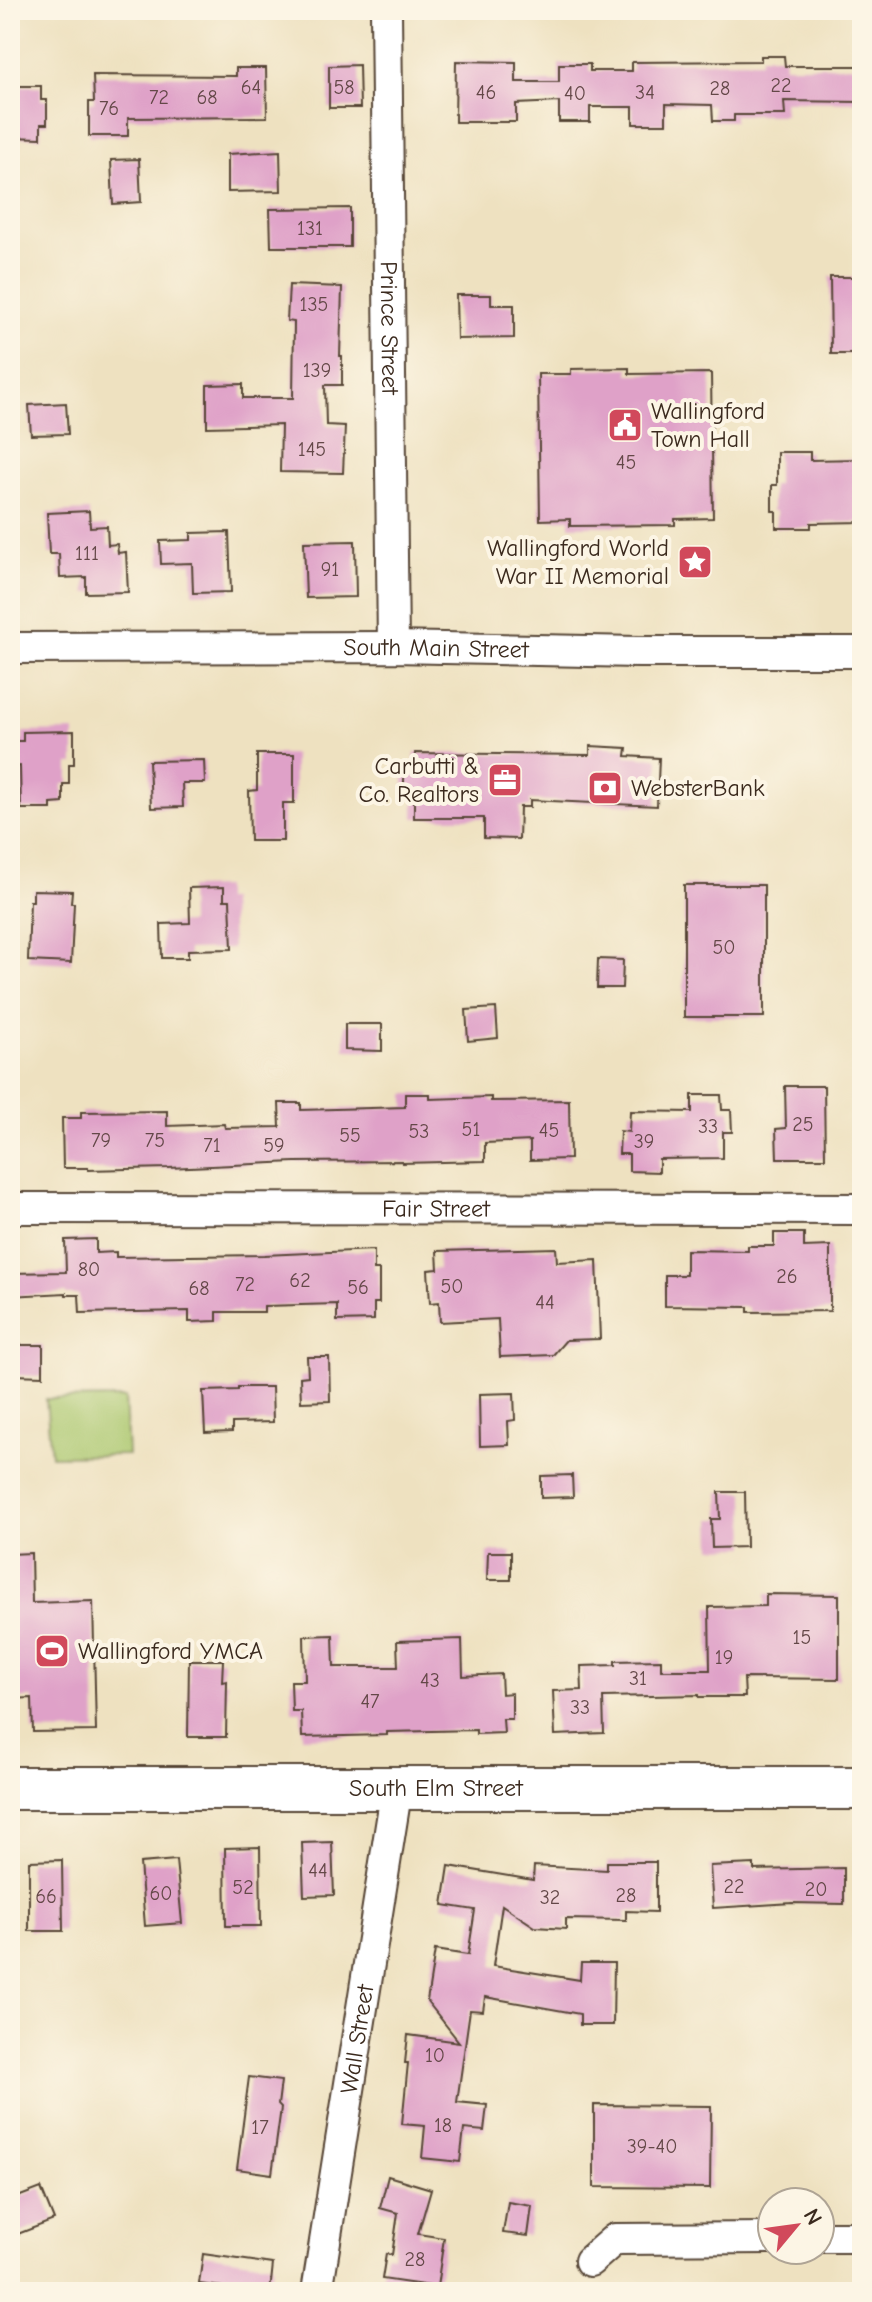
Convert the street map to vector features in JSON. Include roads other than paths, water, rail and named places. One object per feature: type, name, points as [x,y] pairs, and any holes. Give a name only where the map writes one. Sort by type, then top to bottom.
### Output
[{"type":"main road","name":"South Elm Street","points":[[10,1788],[862,1788]]},
{"type":"street","name":"Prince Street","points":[[386,10],[393,647]]},
{"type":"street","name":"South Main Street","points":[[10,648],[393,647],[862,652]]},
{"type":"street","name":"Fair Street","points":[[10,1208],[862,1209]]},
{"type":"street","name":"Wall Street","points":[[317,2292],[397,1787]]},
{"type":"street","points":[[836,2237],[862,2237]]},
{"type":"street","points":[[590,2261],[615,2239],[756,2238]]},
{"type":"place","name":"Wallingford Town Hall","points":[[625,425]]},
{"type":"place","name":"Wallingford World War II Memorial","points":[[695,562]]},
{"type":"place","name":"Carbutti & Co. Realtors","points":[[505,780]]},
{"type":"place","name":"WebsterBank","points":[[605,788]]},
{"type":"place","name":"Wallingford YMCA","points":[[52,1651]]}]
